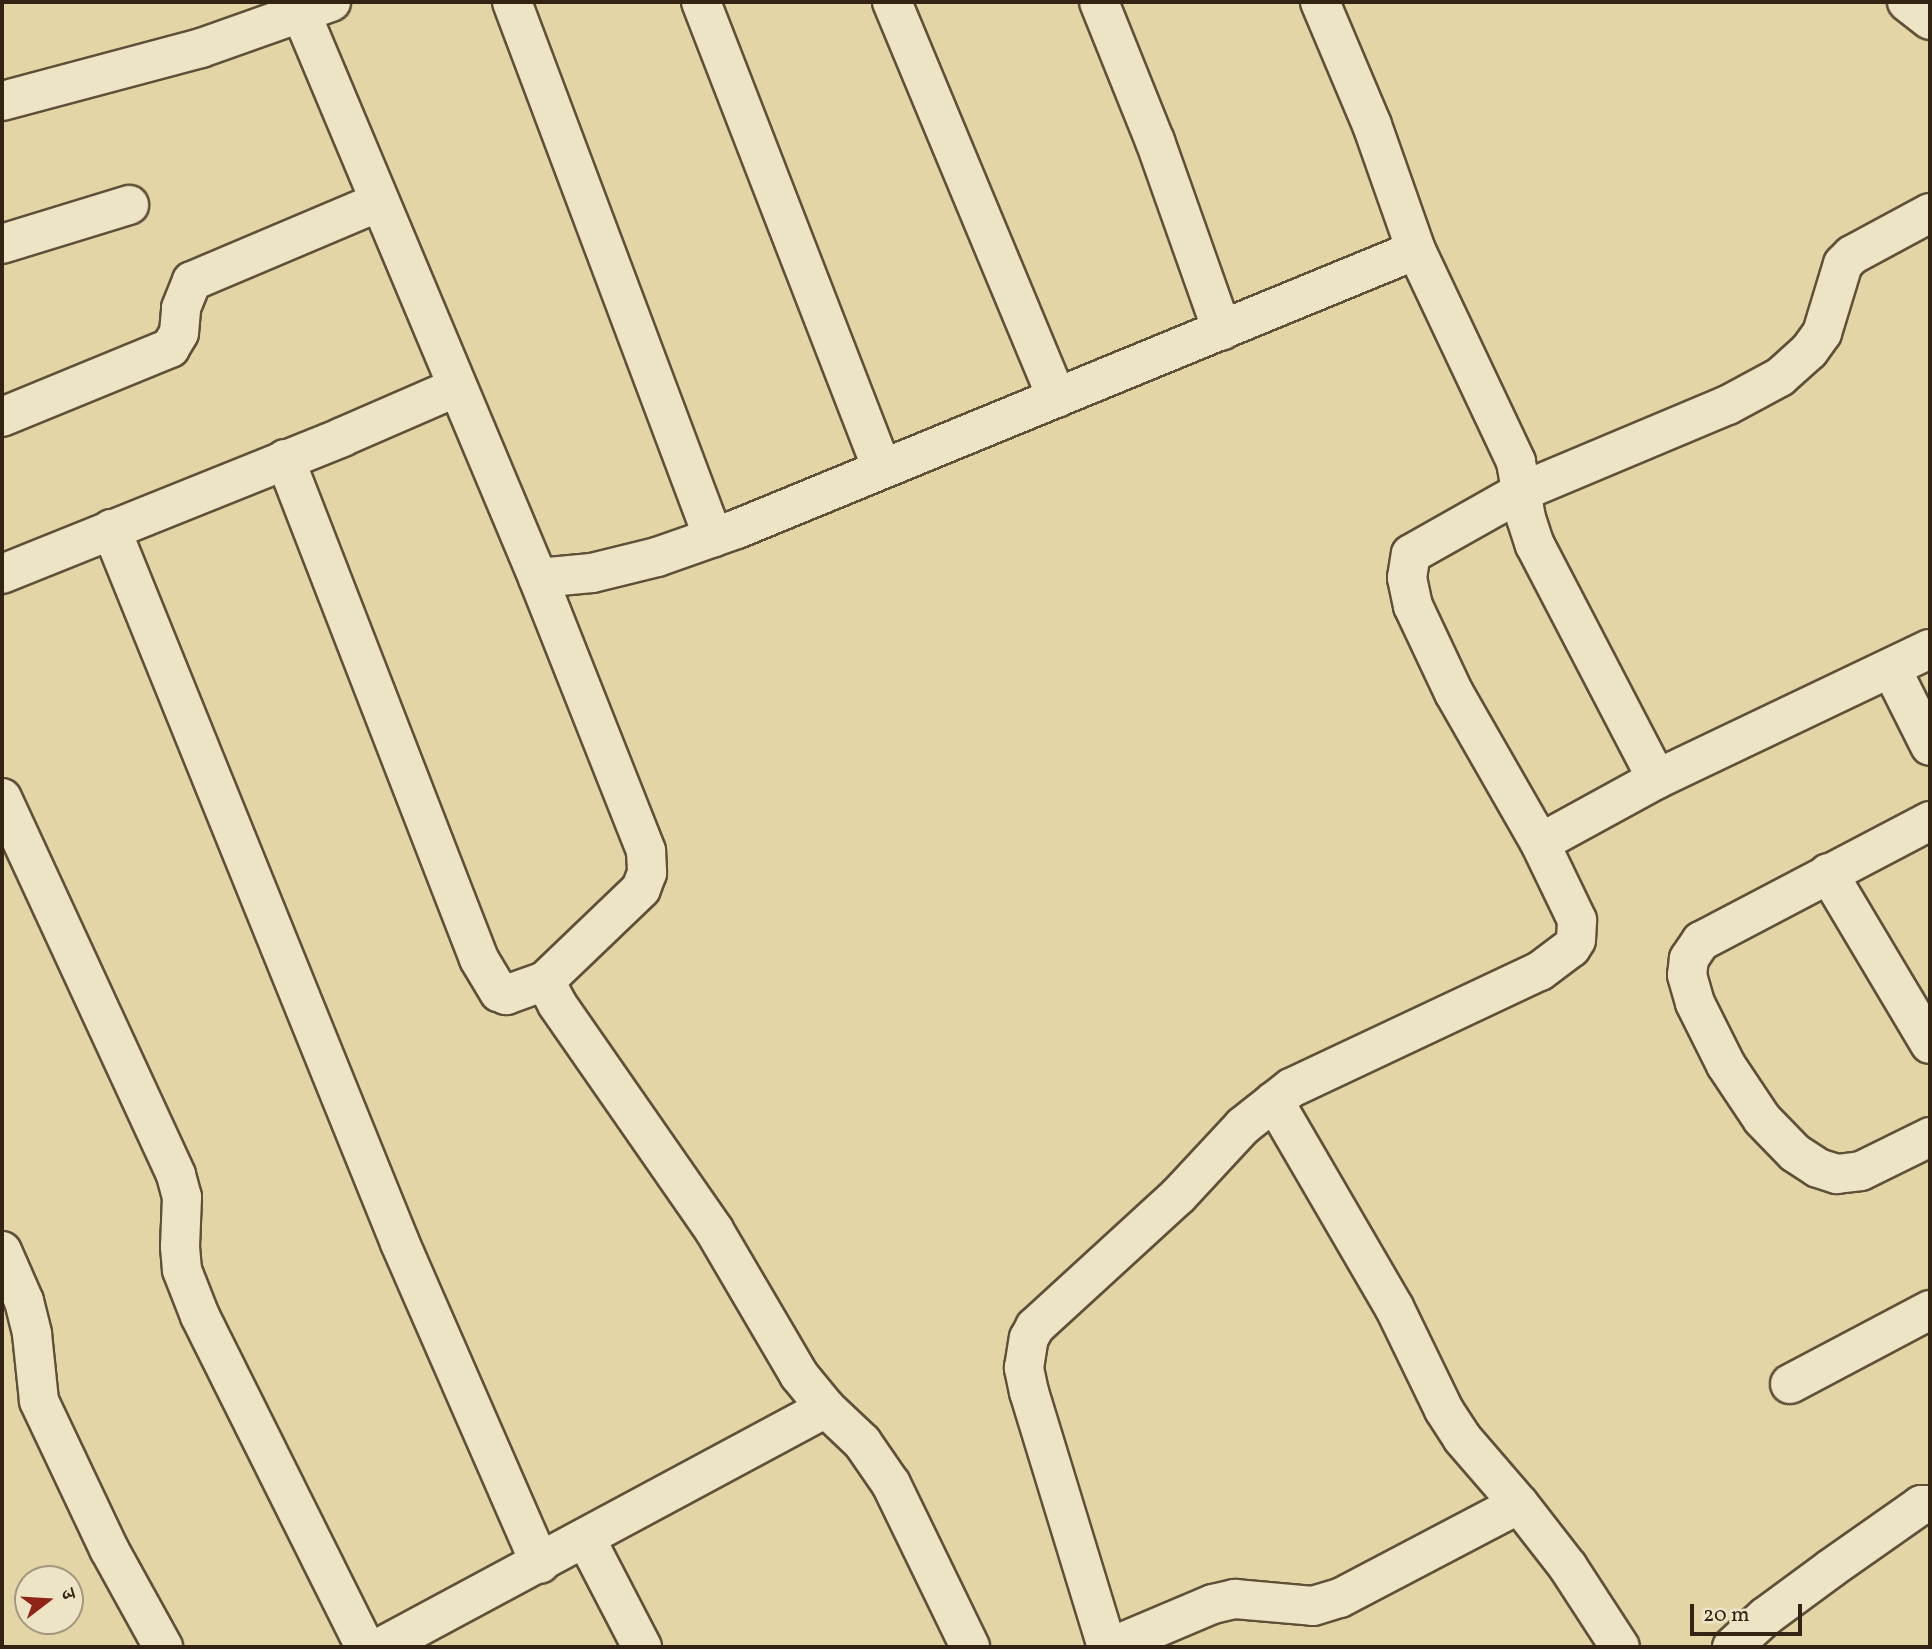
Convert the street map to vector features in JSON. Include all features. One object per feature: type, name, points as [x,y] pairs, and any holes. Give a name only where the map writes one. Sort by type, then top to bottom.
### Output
[{"type":"street","points":[[512,2],[713,537]]},
{"type":"street","points":[[701,2],[882,468]]},
{"type":"street","points":[[892,2],[1057,398]]},
{"type":"street","points":[[1099,2],[1155,141],[1222,330]]},
{"type":"street","points":[[1320,2],[1372,125],[1416,250],[1516,462],[1524,492],[1526,518],[1535,545],[1657,779]]},
{"type":"street","points":[[1907,2],[1930,20]]},
{"type":"street","points":[[2,101],[201,48],[316,7],[379,202],[538,578],[646,851],[647,873],[641,889],[545,981],[506,995],[499,992],[479,959],[285,459]]},
{"type":"street","points":[[2,417],[170,348],[179,333],[181,308],[192,281],[379,202]]},
{"type":"street","points":[[2,244],[129,205]]},
{"type":"street","points":[[1519,1504],[1340,1598],[1313,1606],[1234,1599],[1213,1604],[1109,1647],[1029,1391],[1024,1368],[1029,1338],[1035,1327],[1178,1196],[1243,1126],[1291,1088],[1540,971],[1572,948],[1576,940],[1577,920],[1540,843],[1454,693],[1413,606],[1407,578],[1411,554],[1524,492],[1728,405],[1780,377],[1809,351],[1822,333],[1843,264],[1852,255],[1930,213]]},
{"type":"street","points":[[538,578],[592,573],[657,557],[713,537],[1416,250]]},
{"type":"street","points":[[2,574],[457,387]]},
{"type":"street","points":[[111,528],[400,1243],[540,1564]]},
{"type":"street","points":[[1540,843],[1657,779],[1930,649]]},
{"type":"street","points":[[1891,668],[1930,746]]},
{"type":"street","points":[[2,797],[176,1175],[183,1197],[180,1247],[182,1270],[200,1317],[365,1647]]},
{"type":"street","points":[[1930,821],[1701,941],[1689,959],[1687,975],[1695,1003],[1726,1065],[1762,1119],[1795,1153],[1818,1168],[1836,1174],[1861,1171],[1930,1137]]},
{"type":"street","points":[[1828,873],[1930,1044]]},
{"type":"street","points":[[545,981],[556,1004],[714,1230],[799,1375],[826,1408],[862,1442],[891,1483],[970,1647]]},
{"type":"street","points":[[1274,1101],[1388,1296],[1444,1410],[1462,1438],[1519,1504],[1568,1567],[1620,1647]]},
{"type":"street","points":[[2,1251],[24,1301],[32,1334],[39,1401],[109,1549],[163,1647]]},
{"type":"street","points":[[1790,1384],[1930,1310]]},
{"type":"street","points":[[381,1647],[540,1564],[826,1408]]},
{"type":"street","points":[[1732,1647],[1765,1617],[1830,1569],[1921,1505],[1930,1504]]},
{"type":"street","points":[[586,1539],[642,1647]]}]
